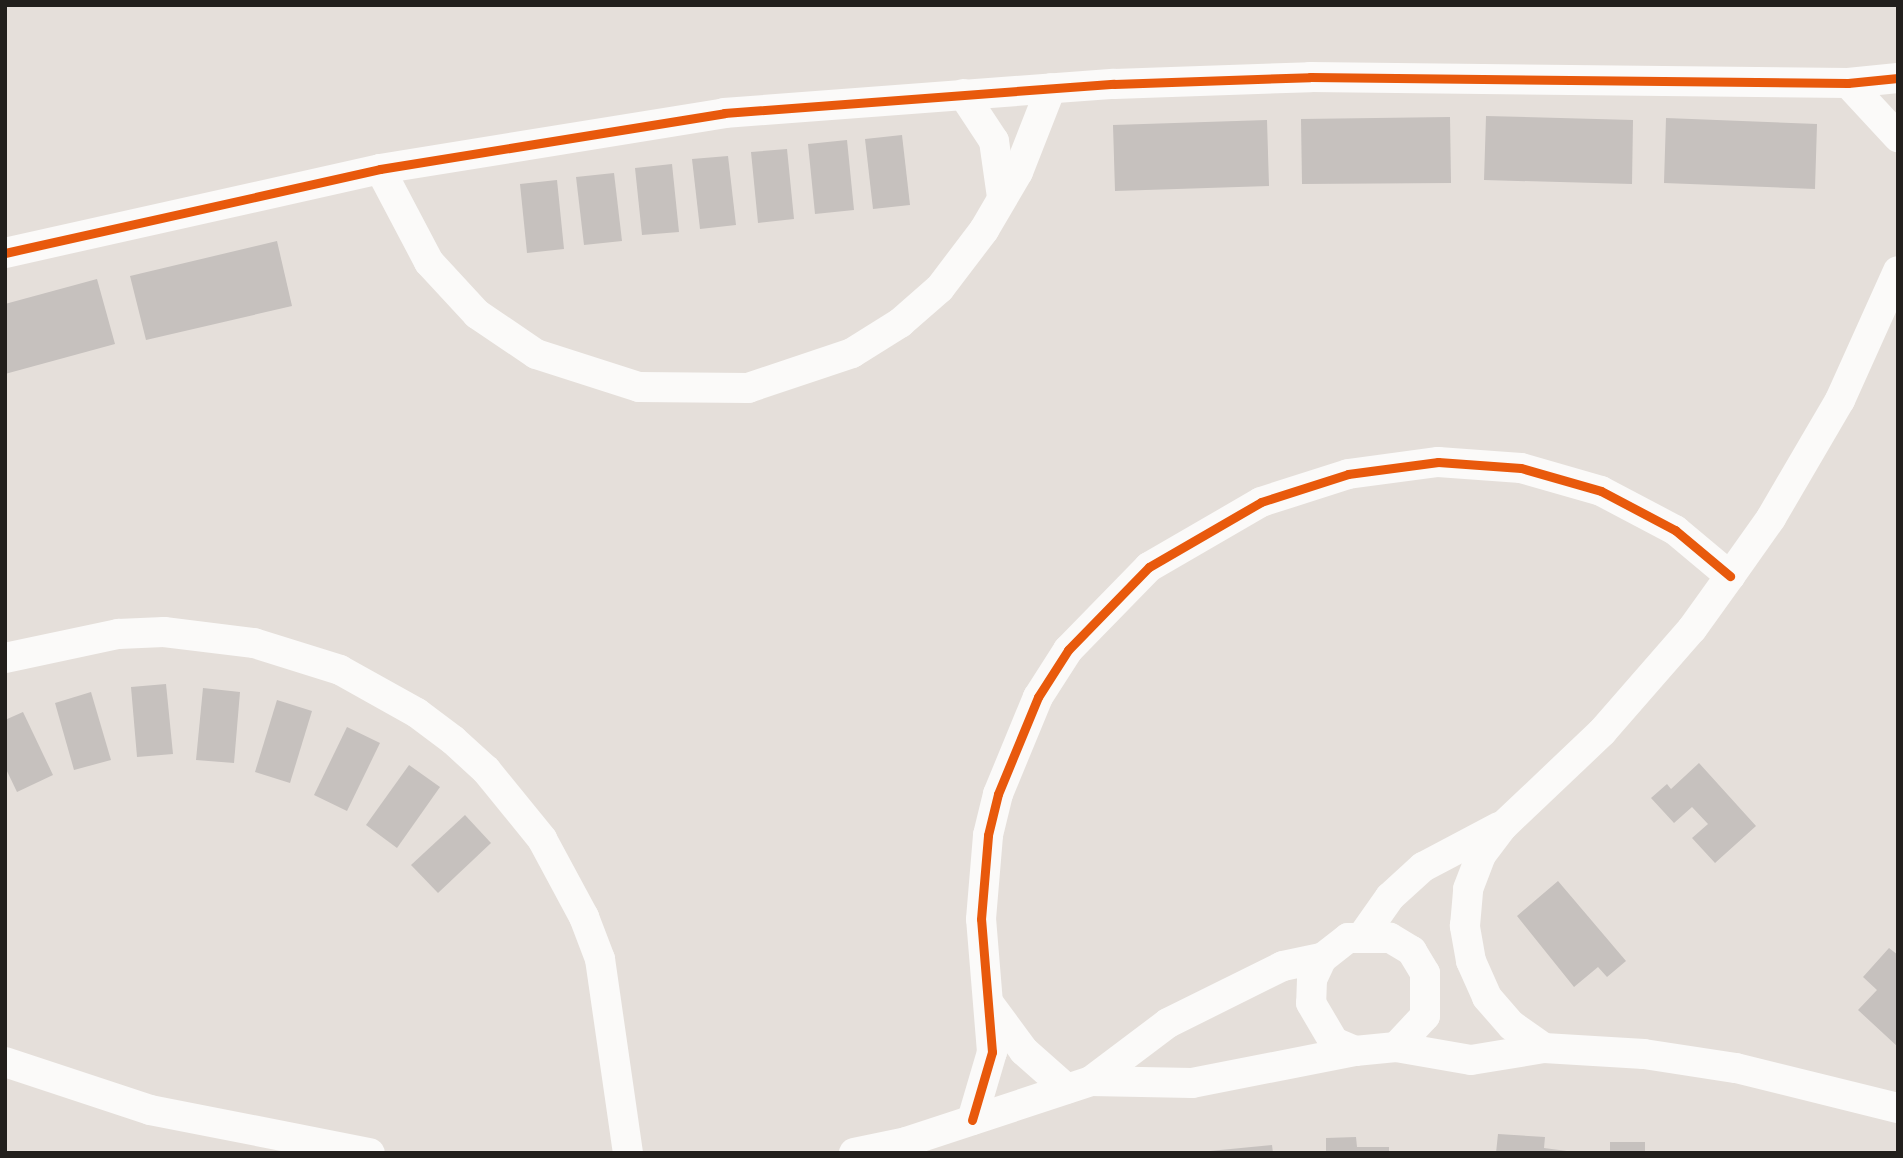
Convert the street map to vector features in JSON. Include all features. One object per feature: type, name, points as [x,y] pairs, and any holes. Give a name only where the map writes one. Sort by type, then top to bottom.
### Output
[{"type":"street","points":[[5,253],[380,169],[673,119],[1051,88],[1462,76],[1848,83],[1898,78]]},
{"type":"street","points":[[1848,83],[1898,137]]},
{"type":"street","points":[[380,169],[429,262],[506,335],[536,354],[603,379],[676,391],[748,388],[785,380],[863,347],[940,288],[1002,197],[1032,145],[1051,88]]},
{"type":"street","points":[[962,94],[994,141],[1002,197]]},
{"type":"street","points":[[1544,1048],[1512,1026],[1487,997],[1471,961],[1465,926],[1468,889],[1481,855],[1503,825],[1602,732],[1692,629],[1730,576],[1840,400],[1898,271]]},
{"type":"street","points":[[972,1120],[992,1052],[981,919],[988,835],[1011,755],[1027,720],[1068,650],[1101,611],[1149,568],[1220,522],[1348,474],[1415,463],[1480,463],[1562,477],[1601,491],[1675,530],[1730,576]]},
{"type":"street","points":[[5,658],[118,634],[198,635],[254,643],[340,670],[408,708],[453,740],[500,787],[542,839],[584,917],[600,959],[628,1153]]},
{"type":"street","points":[[1364,934],[1390,897],[1423,867],[1503,825]]},
{"type":"street","points":[[1355,1051],[1334,1042],[1311,1003],[1312,979],[1322,958],[1333,946],[1364,934],[1390,937],[1412,951],[1425,973],[1425,1016],[1396,1047]]},
{"type":"street","points":[[853,1153],[902,1147],[972,1120],[1079,1085],[1168,1023],[1283,966],[1322,958]]},
{"type":"street","points":[[1425,973],[1471,961]]},
{"type":"street","points":[[989,1005],[1024,1051],[1079,1085],[1192,1083],[1355,1051],[1396,1047],[1471,1060],[1544,1048],[1736,1068],[1898,1108]]},
{"type":"street","points":[[5,1062],[150,1110],[370,1153]]},
{"type":"building","points":[[1486,116],[1633,120],[1632,184],[1484,180]]},
{"type":"building","points":[[1450,117],[1451,183],[1302,184],[1301,119]]},
{"type":"building","points":[[1666,118],[1817,124],[1815,189],[1664,183]]},
{"type":"building","points":[[1267,120],[1269,186],[1115,191],[1113,125]]},
{"type":"building","points":[[902,135],[910,205],[873,209],[865,139]]},
{"type":"building","points":[[847,140],[854,210],[815,214],[808,144]]},
{"type":"building","points":[[787,149],[794,219],[758,223],[751,152]]},
{"type":"building","points":[[728,156],[736,225],[700,229],[692,159]]},
{"type":"building","points":[[672,164],[679,232],[642,235],[635,168]]},
{"type":"building","points":[[614,173],[622,241],[584,245],[576,177]]},
{"type":"building","points":[[557,180],[564,249],[527,253],[520,184]]},
{"type":"building","points":[[277,241],[292,306],[146,340],[130,276]]},
{"type":"building","points":[[97,279],[115,344],[5,374],[5,304]]},
{"type":"building","points":[[166,684],[173,754],[137,757],[131,687]]},
{"type":"building","points":[[203,688],[240,692],[234,763],[196,760]]},
{"type":"building","points":[[91,692],[111,760],[74,770],[55,703]]},
{"type":"building","points":[[277,700],[312,711],[290,783],[255,772]]},
{"type":"building","points":[[23,712],[53,775],[17,792],[5,767],[5,720]]},
{"type":"building","points":[[347,727],[380,743],[347,811],[314,795]]},
{"type":"building","points":[[1699,763],[1756,826],[1715,863],[1692,838],[1708,824],[1692,807],[1674,823],[1651,798],[1667,784],[1671,789]]},
{"type":"building","points":[[409,765],[440,787],[397,848],[366,825]]},
{"type":"building","points":[[465,815],[491,843],[438,893],[411,865]]},
{"type":"building","points":[[1558,881],[1626,961],[1607,977],[1598,967],[1574,987],[1517,916]]},
{"type":"building","points":[[1889,948],[1898,955],[1898,1047],[1858,1010],[1877,990],[1863,977]]},
{"type":"building","points":[[1498,1134],[1545,1137],[1544,1148],[1582,1153],[1496,1153]]},
{"type":"building","points":[[1356,1137],[1357,1147],[1389,1147],[1389,1153],[1326,1153],[1326,1138]]},
{"type":"building","points":[[1610,1142],[1645,1142],[1645,1153],[1610,1153]]},
{"type":"building","points":[[1272,1145],[1273,1153],[1210,1153],[1210,1151]]},
{"type":"cycle path","points":[[5,253],[380,169],[724,113],[1114,84],[1310,77],[1848,83],[1898,78]]},
{"type":"cycle path","points":[[972,1120],[992,1052],[981,919],[988,835],[998,794],[1038,697],[1068,650],[1149,567],[1261,502],[1348,474],[1438,462],[1521,468],[1601,491],[1675,530],[1730,576]]}]
